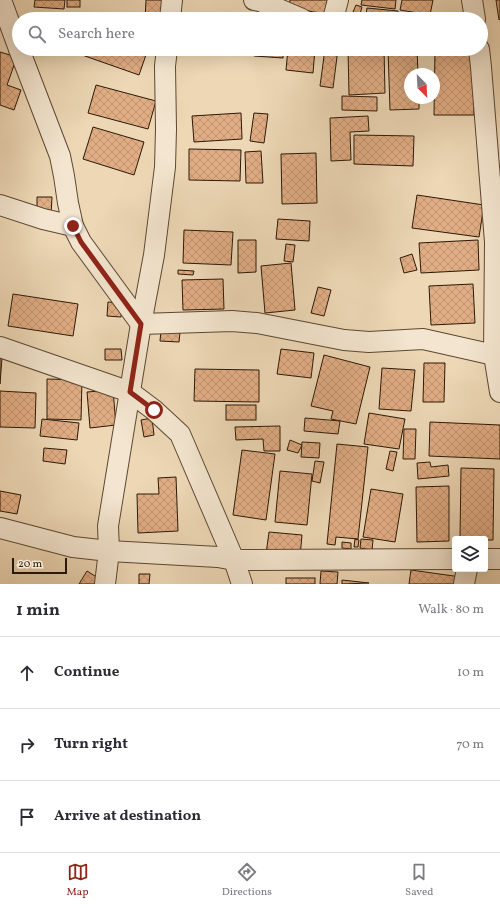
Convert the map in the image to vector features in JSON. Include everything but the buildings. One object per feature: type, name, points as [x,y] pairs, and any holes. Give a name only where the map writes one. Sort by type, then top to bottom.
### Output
[{"type":"street","points":[[1,0],[12,30]]},
{"type":"street","points":[[171,12],[172,0]]},
{"type":"street","points":[[254,0],[286,12]]},
{"type":"street","points":[[335,12],[338,0]]},
{"type":"street","points":[[472,0],[474,12]]},
{"type":"street","points":[[22,56],[60,156],[73,226],[81,242],[141,324]]},
{"type":"street","points":[[105,584],[109,551],[108,526],[141,324],[154,255],[165,167],[166,56]]},
{"type":"street","points":[[479,56],[495,242],[494,354],[500,392]]},
{"type":"street","points":[[0,205],[43,219],[73,226]]},
{"type":"street","points":[[141,324],[232,320],[251,322],[344,340],[369,342],[423,339],[494,354]]},
{"type":"street","points":[[0,347],[130,392],[154,410],[180,434],[234,560],[242,584]]},
{"type":"street","points":[[0,528],[73,547],[109,551],[218,557],[234,560],[452,560]]},
{"type":"street","points":[[488,560],[500,559]]},
{"type":"street","points":[[464,584],[466,572]]},
{"type":"route","points":[[73,226],[81,242],[141,324],[130,392],[154,410]]}]
